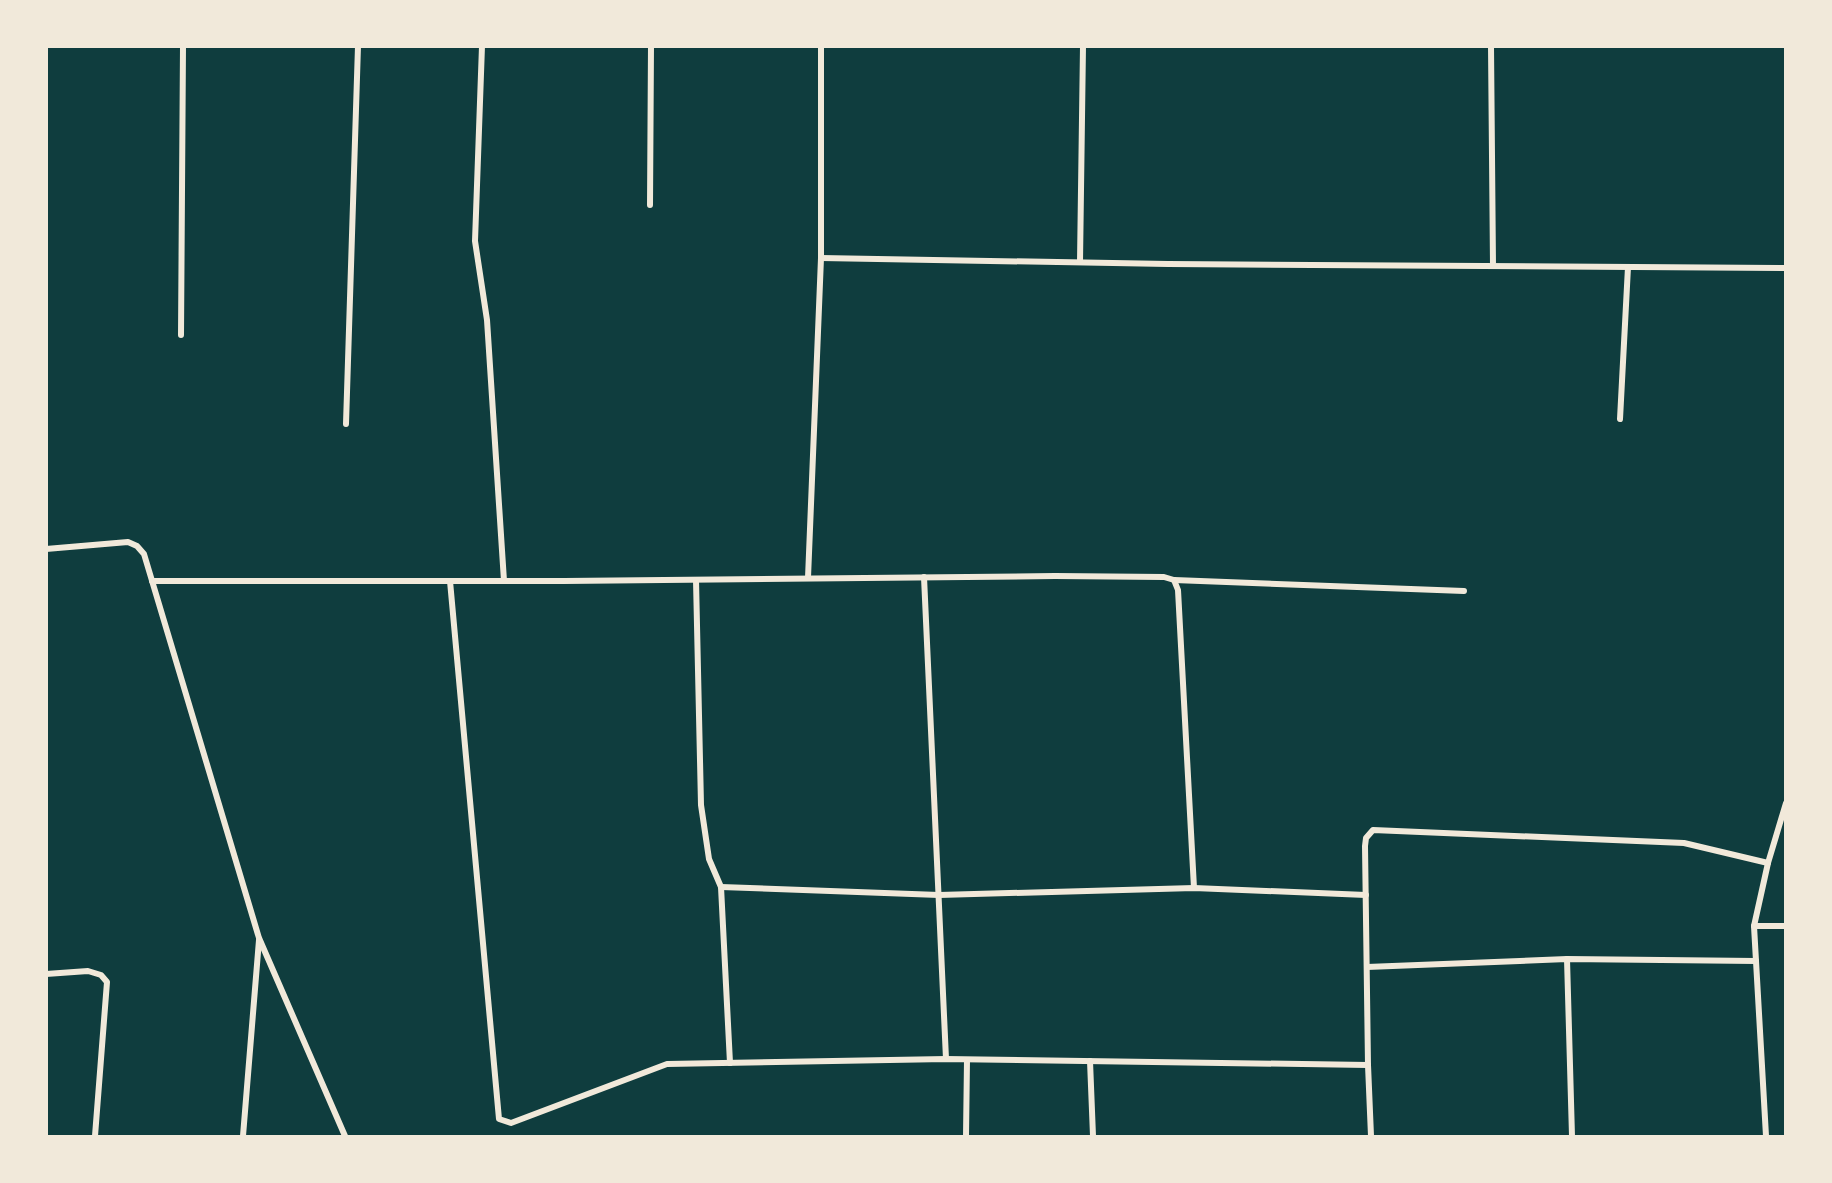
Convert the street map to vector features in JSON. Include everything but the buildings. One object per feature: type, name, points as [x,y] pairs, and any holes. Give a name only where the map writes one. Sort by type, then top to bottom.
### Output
[{"type":"street","points":[[181,335],[183,46]]},
{"type":"street","points":[[346,424],[358,46]]},
{"type":"street","points":[[482,46],[475,242],[487,320],[504,581]]},
{"type":"street","points":[[650,205],[651,46]]},
{"type":"street","points":[[808,578],[821,258],[821,46]]},
{"type":"street","points":[[1080,262],[1083,46]]},
{"type":"street","points":[[1491,46],[1493,266]]},
{"type":"street","points":[[821,258],[1785,268]]},
{"type":"street","points":[[1620,419],[1628,267]]},
{"type":"street","points":[[46,549],[128,542],[137,546],[144,554],[260,938],[345,1137]]},
{"type":"street","points":[[924,577],[946,1059]]},
{"type":"street","points":[[153,581],[1164,577],[1174,580],[1464,591]]},
{"type":"street","points":[[696,580],[701,805],[709,859],[721,887],[730,1063]]},
{"type":"street","points":[[1174,580],[1178,590],[1194,888]]},
{"type":"street","points":[[450,581],[499,1119],[511,1123],[667,1064],[946,1059],[1368,1065]]},
{"type":"street","points":[[1766,1137],[1754,926],[1768,863],[1785,803]]},
{"type":"street","points":[[1371,1137],[1365,846],[1366,838],[1373,830],[1684,843],[1768,863]]},
{"type":"street","points":[[721,887],[939,895],[1194,888],[1366,895]]},
{"type":"street","points":[[1754,926],[1785,926]]},
{"type":"street","points":[[243,1137],[260,938]]},
{"type":"street","points":[[1366,967],[1567,959],[1756,961]]},
{"type":"street","points":[[1567,959],[1572,1137]]},
{"type":"street","points":[[46,974],[88,971],[101,975],[107,982],[95,1137]]},
{"type":"street","points":[[966,1137],[967,1060]]},
{"type":"street","points":[[1090,1061],[1093,1137]]}]
